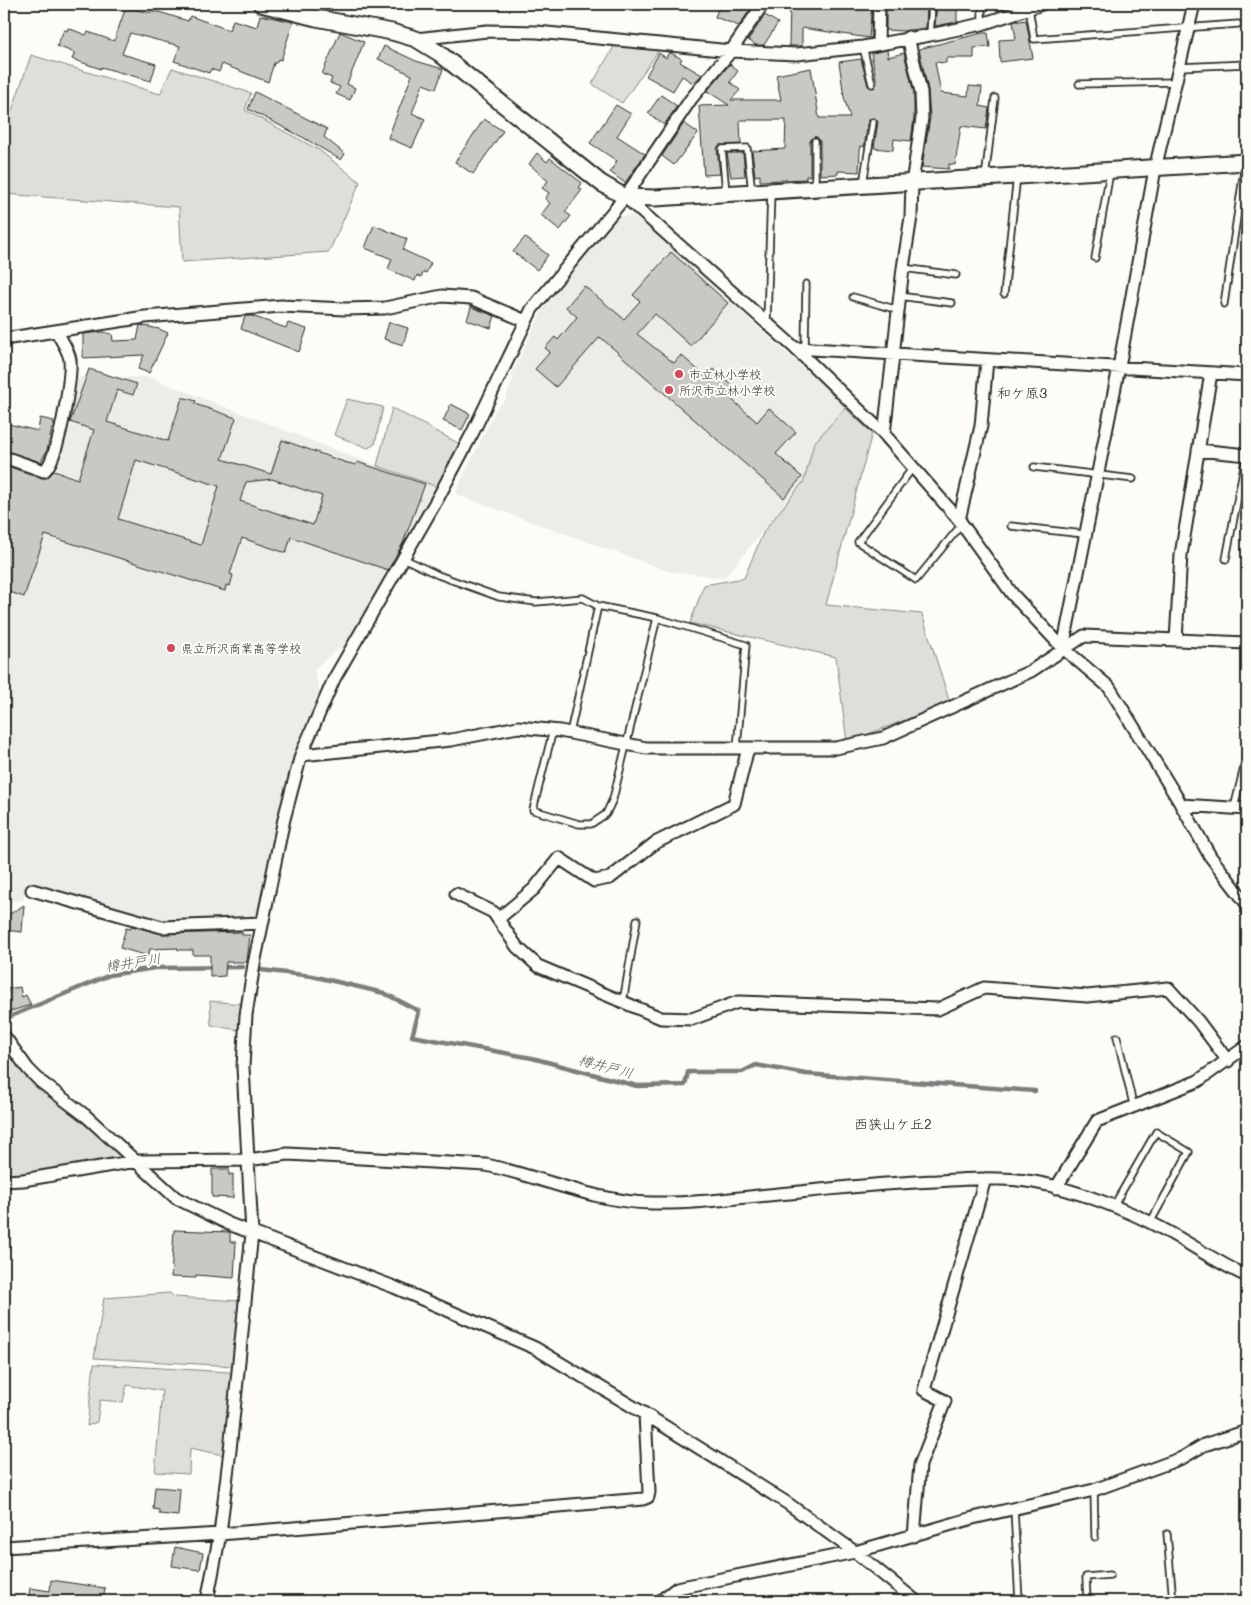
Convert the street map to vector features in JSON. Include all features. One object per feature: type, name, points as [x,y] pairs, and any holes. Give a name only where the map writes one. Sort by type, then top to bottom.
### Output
[{"type":"street","points":[[261,4],[416,39],[439,53],[601,183],[625,196],[767,324],[800,348],[914,466],[960,522],[1013,595],[1063,648],[1109,687],[1210,856],[1247,904]]},
{"type":"street","points":[[207,1601],[220,1534],[252,1233],[244,1050],[246,1015],[262,923],[284,819],[301,755],[334,679],[405,559],[473,432],[526,321],[550,287],[625,196],[691,99],[731,51],[763,4]]},
{"type":"street","points":[[878,43],[880,4]]},
{"type":"street","points":[[416,39],[487,31],[537,32],[731,51],[797,54],[863,47],[930,35],[982,24],[1042,4]]},
{"type":"street","points":[[1063,648],[1084,534],[1098,476],[1119,367],[1155,168],[1194,4]]},
{"type":"street","points":[[884,434],[899,296],[911,217],[912,183],[922,118],[921,92],[908,38]]},
{"type":"street","points":[[625,196],[655,198],[1246,162]]},
{"type":"street","points":[[4,338],[57,332],[145,317],[281,306],[345,309],[385,308],[442,296],[471,298],[526,321]]},
{"type":"street","points":[[4,457],[44,471],[53,461],[67,398],[70,359],[57,332]]},
{"type":"street","points":[[800,348],[1247,375]]},
{"type":"street","points":[[960,522],[981,426],[987,360]]},
{"type":"street","points":[[1176,640],[1182,556],[1211,373]]},
{"type":"street","points":[[1198,450],[1246,455]]},
{"type":"street","points":[[301,755],[451,740],[518,727],[553,730],[646,748],[836,748],[883,738],[1031,671],[1063,648],[1084,636],[1247,643]]},
{"type":"street","points":[[498,919],[534,888],[559,858],[594,881],[610,878],[654,843],[734,804],[743,748]]},
{"type":"street","points":[[1181,805],[1247,809]]},
{"type":"street","points":[[32,890],[162,927],[262,923]]},
{"type":"street","points":[[456,894],[493,912],[517,947],[538,966],[661,1018],[692,1019],[738,1002],[938,1009],[984,988],[1087,996],[1168,988],[1198,1021],[1228,1061]]},
{"type":"street","points":[[4,1036],[28,1069],[41,1082],[86,1116],[176,1198],[204,1213],[394,1287],[487,1325],[535,1348],[646,1414],[787,1503],[855,1552],[916,1601]]},
{"type":"street","points":[[1056,1188],[1097,1121],[1134,1108],[1198,1080],[1247,1046]]},
{"type":"street","points":[[4,1181],[23,1180],[136,1161],[248,1160],[288,1154],[464,1162],[518,1171],[604,1198],[653,1203],[732,1200],[900,1182],[985,1179],[1022,1180],[1056,1188],[1113,1207],[1150,1223],[1247,1276]]},
{"type":"street","points":[[914,1536],[920,1464],[945,1401],[924,1390],[985,1179]]},
{"type":"street","points":[[4,1548],[220,1534],[643,1499],[648,1497],[649,1492],[646,1414]]},
{"type":"street","points":[[660,1601],[676,1588],[855,1552],[973,1518],[1094,1490],[1182,1458],[1204,1445],[1247,1431]]},
{"type":"lane","points":[[930,35],[932,4]]},
{"type":"lane","points":[[982,4],[982,24]]},
{"type":"lane","points":[[1029,8],[1034,39],[1238,24]]},
{"type":"lane","points":[[863,47],[872,84]]},
{"type":"lane","points":[[1180,67],[1247,64]]},
{"type":"lane","points":[[1078,84],[1176,82]]},
{"type":"lane","points":[[985,178],[995,98]]},
{"type":"lane","points":[[862,186],[873,122]]},
{"type":"lane","points":[[814,141],[815,188]]},
{"type":"lane","points":[[726,194],[722,149],[747,148],[752,192]]},
{"type":"lane","points":[[1224,304],[1246,162]]},
{"type":"lane","points":[[1095,258],[1111,170]]},
{"type":"lane","points":[[1004,294],[1017,176]]},
{"type":"lane","points":[[767,324],[771,191]]},
{"type":"lane","points":[[903,268],[956,275]]},
{"type":"lane","points":[[800,348],[806,284]]},
{"type":"lane","points":[[899,296],[952,303]]},
{"type":"lane","points":[[854,297],[898,310]]},
{"type":"lane","points":[[1226,559],[1246,455]]},
{"type":"lane","points":[[914,466],[858,542],[916,580],[960,522]]},
{"type":"lane","points":[[1034,467],[1133,479]]},
{"type":"lane","points":[[1011,526],[1084,534]]},
{"type":"lane","points":[[405,559],[438,575],[499,597],[536,602],[583,598],[598,606],[657,618],[746,645],[743,748]]},
{"type":"lane","points":[[570,733],[598,606]]},
{"type":"lane","points":[[553,730],[533,810],[579,824],[591,824],[606,814],[613,799],[657,618]]},
{"type":"lane","points":[[1234,808],[1246,759]]},
{"type":"lane","points":[[622,1002],[637,920]]},
{"type":"lane","points":[[1117,1037],[1134,1108]]},
{"type":"lane","points":[[1113,1207],[1156,1132],[1189,1152],[1150,1223]]},
{"type":"lane","points":[[1094,1490],[1095,1537]]},
{"type":"lane","points":[[1014,1510],[1018,1601]]},
{"type":"lane","points":[[1167,1534],[1173,1601]]},
{"type":"lane","points":[[1088,1601],[1086,1578],[1110,1575]]},
{"type":"shaded area","points":[[615,45],[659,50],[622,103],[592,84]]},
{"type":"shaded area","points":[[31,55],[160,94],[172,68],[251,93],[245,110],[319,150],[360,182],[329,252],[182,262],[179,207],[4,194],[4,116],[9,119]]},
{"type":"shaded area","name":"所沢市立林小学校","points":[[631,215],[668,242],[753,323],[847,406],[819,442],[809,476],[724,578],[668,571],[455,494],[496,409],[505,400],[513,379],[512,374],[542,311],[614,218]]},
{"type":"shaded area","name":"県立所沢商業高等学校","points":[[77,377],[149,377],[361,460],[438,487],[345,649],[339,648],[314,669],[320,693],[302,732],[284,788],[258,913],[252,918],[157,920],[27,883],[23,900],[4,902],[4,605],[12,596],[4,591],[4,464],[55,481]]},
{"type":"shaded area","points":[[347,399],[383,407],[375,444],[368,448],[334,435]]},
{"type":"shaded area","points":[[392,408],[460,444],[438,487],[377,466]]},
{"type":"shaded area","points":[[845,408],[872,433],[826,605],[922,614],[950,703],[847,742],[836,657],[690,623],[704,585],[744,578],[764,531],[804,481],[814,443]]},
{"type":"shaded area","points":[[210,1001],[242,1004],[238,1030],[211,1025]]},
{"type":"shaded area","points":[[4,1055],[10,1056],[48,1094],[105,1141],[118,1153],[118,1158],[111,1161],[38,1173],[4,1175]]},
{"type":"shaded area","points":[[170,1293],[174,1297],[241,1301],[233,1366],[94,1358],[104,1298]]},
{"type":"shaded area","points":[[94,1364],[229,1372],[232,1375],[223,1455],[190,1448],[189,1474],[155,1472],[162,1391],[127,1385],[123,1402],[100,1400],[97,1422],[87,1426]]},
{"type":"building","points":[[720,4],[744,4],[752,7],[739,26],[715,17]]},
{"type":"building","points":[[790,4],[872,4],[869,38],[802,28],[802,46],[789,46]]},
{"type":"building","points":[[886,4],[927,4],[926,28],[903,31],[886,30]]},
{"type":"building","points":[[937,4],[957,4],[957,22],[935,26]]},
{"type":"building","points":[[126,7],[146,12],[159,12],[188,21],[190,16],[229,30],[233,20],[257,27],[260,15],[293,22],[281,60],[278,59],[274,63],[268,82],[222,64],[219,72],[211,69],[209,73],[174,61],[180,46],[130,33],[122,54],[156,64],[151,81],[101,67],[101,69],[72,59],[75,53],[57,46],[64,30],[67,31],[68,28],[86,35],[88,32],[114,41]]},
{"type":"building","points":[[765,15],[778,23],[764,45],[756,45],[748,40]]},
{"type":"building","points":[[1026,20],[1033,58],[1000,62],[999,40],[1016,39],[1013,22]]},
{"type":"building","points":[[340,32],[364,42],[347,84],[355,88],[350,100],[336,94],[340,87],[330,83],[332,78],[322,74]]},
{"type":"building","points":[[988,33],[990,47],[974,48],[974,58],[946,58],[946,63],[935,62],[941,93],[968,96],[969,86],[982,87],[980,106],[989,108],[986,129],[961,126],[955,165],[949,164],[949,169],[922,167],[930,118],[928,90],[919,49]]},
{"type":"building","points":[[384,46],[416,61],[443,69],[436,89],[423,84],[412,113],[425,119],[412,148],[388,138],[412,75],[378,59]]},
{"type":"building","points":[[887,50],[888,57],[904,53],[914,93],[914,118],[911,141],[894,139],[893,150],[874,148],[878,122],[872,118],[868,121],[864,147],[861,146],[860,150],[859,172],[838,171],[838,174],[820,175],[820,141],[815,136],[810,141],[810,176],[806,176],[806,179],[760,181],[760,175],[755,176],[752,151],[785,149],[786,120],[740,120],[741,144],[719,145],[717,149],[720,174],[704,175],[699,106],[729,105],[707,91],[730,64],[738,71],[730,82],[740,90],[731,100],[781,100],[776,75],[811,68],[819,118],[850,118],[844,97],[839,62],[861,59],[868,86],[874,88],[877,83],[871,53]]},
{"type":"building","points":[[669,52],[682,59],[680,62],[702,75],[693,83],[682,76],[673,91],[646,76],[659,53],[666,58]]},
{"type":"building","points":[[255,92],[327,129],[324,137],[345,154],[341,160],[248,109]]},
{"type":"building","points":[[661,95],[677,106],[664,125],[648,113]]},
{"type":"building","points":[[616,105],[631,114],[617,136],[645,154],[625,183],[610,172],[617,161],[590,143]]},
{"type":"building","points":[[484,119],[503,131],[473,174],[455,162]]},
{"type":"building","points":[[684,123],[698,133],[674,165],[662,156]]},
{"type":"building","points":[[537,153],[547,162],[550,158],[582,183],[579,188],[582,190],[565,212],[571,216],[560,230],[541,215],[550,203],[545,199],[549,193],[542,188],[548,181],[529,164]]},
{"type":"building","points":[[727,153],[743,153],[745,176],[731,177]]},
{"type":"building","points":[[374,225],[407,239],[403,250],[431,263],[426,273],[424,272],[421,277],[417,275],[415,281],[388,269],[392,259],[365,248]]},
{"type":"building","points":[[525,237],[548,255],[537,270],[513,252]]},
{"type":"building","points":[[671,252],[728,303],[691,346],[655,314],[637,334],[674,363],[681,355],[707,378],[714,369],[733,386],[726,394],[757,422],[769,408],[796,432],[776,454],[802,477],[784,498],[600,337],[556,387],[535,369],[550,352],[545,348],[555,337],[558,340],[577,317],[566,307],[584,286],[624,319],[640,301],[633,295]]},
{"type":"building","points":[[471,307],[495,316],[491,328],[467,320]]},
{"type":"building","points":[[245,316],[252,316],[286,328],[288,323],[307,329],[299,352],[241,329]]},
{"type":"building","points":[[389,322],[408,328],[403,345],[384,339]]},
{"type":"building","points":[[140,325],[168,333],[149,373],[138,369],[144,355],[83,358],[83,334],[103,332],[112,334],[113,341],[137,340]]},
{"type":"building","points":[[89,369],[137,384],[133,395],[117,390],[107,422],[168,441],[182,398],[186,398],[196,401],[195,404],[236,418],[222,459],[271,474],[282,440],[344,462],[356,465],[357,462],[425,484],[403,543],[388,570],[291,537],[286,553],[242,538],[230,574],[233,575],[230,586],[226,585],[225,591],[45,535],[24,597],[4,590],[4,465],[42,478],[47,478],[54,471],[78,479],[94,430],[70,422]],"holes":[[[136,460],[219,486],[201,545],[118,519]],[[272,479],[322,496],[313,525],[240,501],[246,482]]]},
{"type":"building","points":[[451,404],[470,414],[462,430],[443,421]]},
{"type":"building","points":[[40,418],[54,421],[47,450],[41,462],[4,450],[4,423],[38,431]]},
{"type":"building","points":[[24,905],[22,932],[4,930],[4,913],[10,914]]},
{"type":"building","points":[[132,926],[162,934],[242,932],[242,935],[250,935],[247,962],[226,962],[225,976],[210,977],[210,955],[193,955],[193,950],[178,950],[178,948],[150,949],[148,956],[120,948],[126,928],[131,929]]},
{"type":"building","points":[[20,987],[22,997],[26,995],[31,1005],[4,1013],[4,992],[8,992],[7,989]]},
{"type":"building","points":[[212,1169],[229,1169],[229,1175],[233,1174],[233,1198],[212,1197]]},
{"type":"building","points":[[174,1230],[230,1232],[230,1242],[236,1242],[234,1278],[196,1275],[196,1278],[171,1277]]},
{"type":"building","points":[[155,1487],[180,1489],[178,1516],[159,1514],[159,1510],[153,1509]]},
{"type":"building","points":[[175,1547],[203,1553],[200,1570],[172,1566]]},
{"type":"building","points":[[51,1580],[105,1588],[103,1601],[28,1601],[30,1588],[50,1591]]},
{"type":"waterway","name":"樽井戸川","points":[[4,1019],[110,975],[155,968],[243,967]]},
{"type":"waterway","name":"樽井戸川","points":[[261,970],[312,976],[384,993],[419,1011],[412,1036],[532,1058],[637,1086],[685,1085],[688,1072],[742,1072],[756,1065],[806,1074],[1035,1091]]},
{"type":"place","name":"市立林小学校","points":[[679,374]]},
{"type":"place","name":"所沢市立林小学校","points":[[669,390]]},
{"type":"place","name":"県立所沢商業高等学校","points":[[171,648]]},
{"type":"district","name":"和ケ原3","points":[[1022,392]]},
{"type":"district","name":"西狭山ケ丘2","points":[[893,1123]]}]
